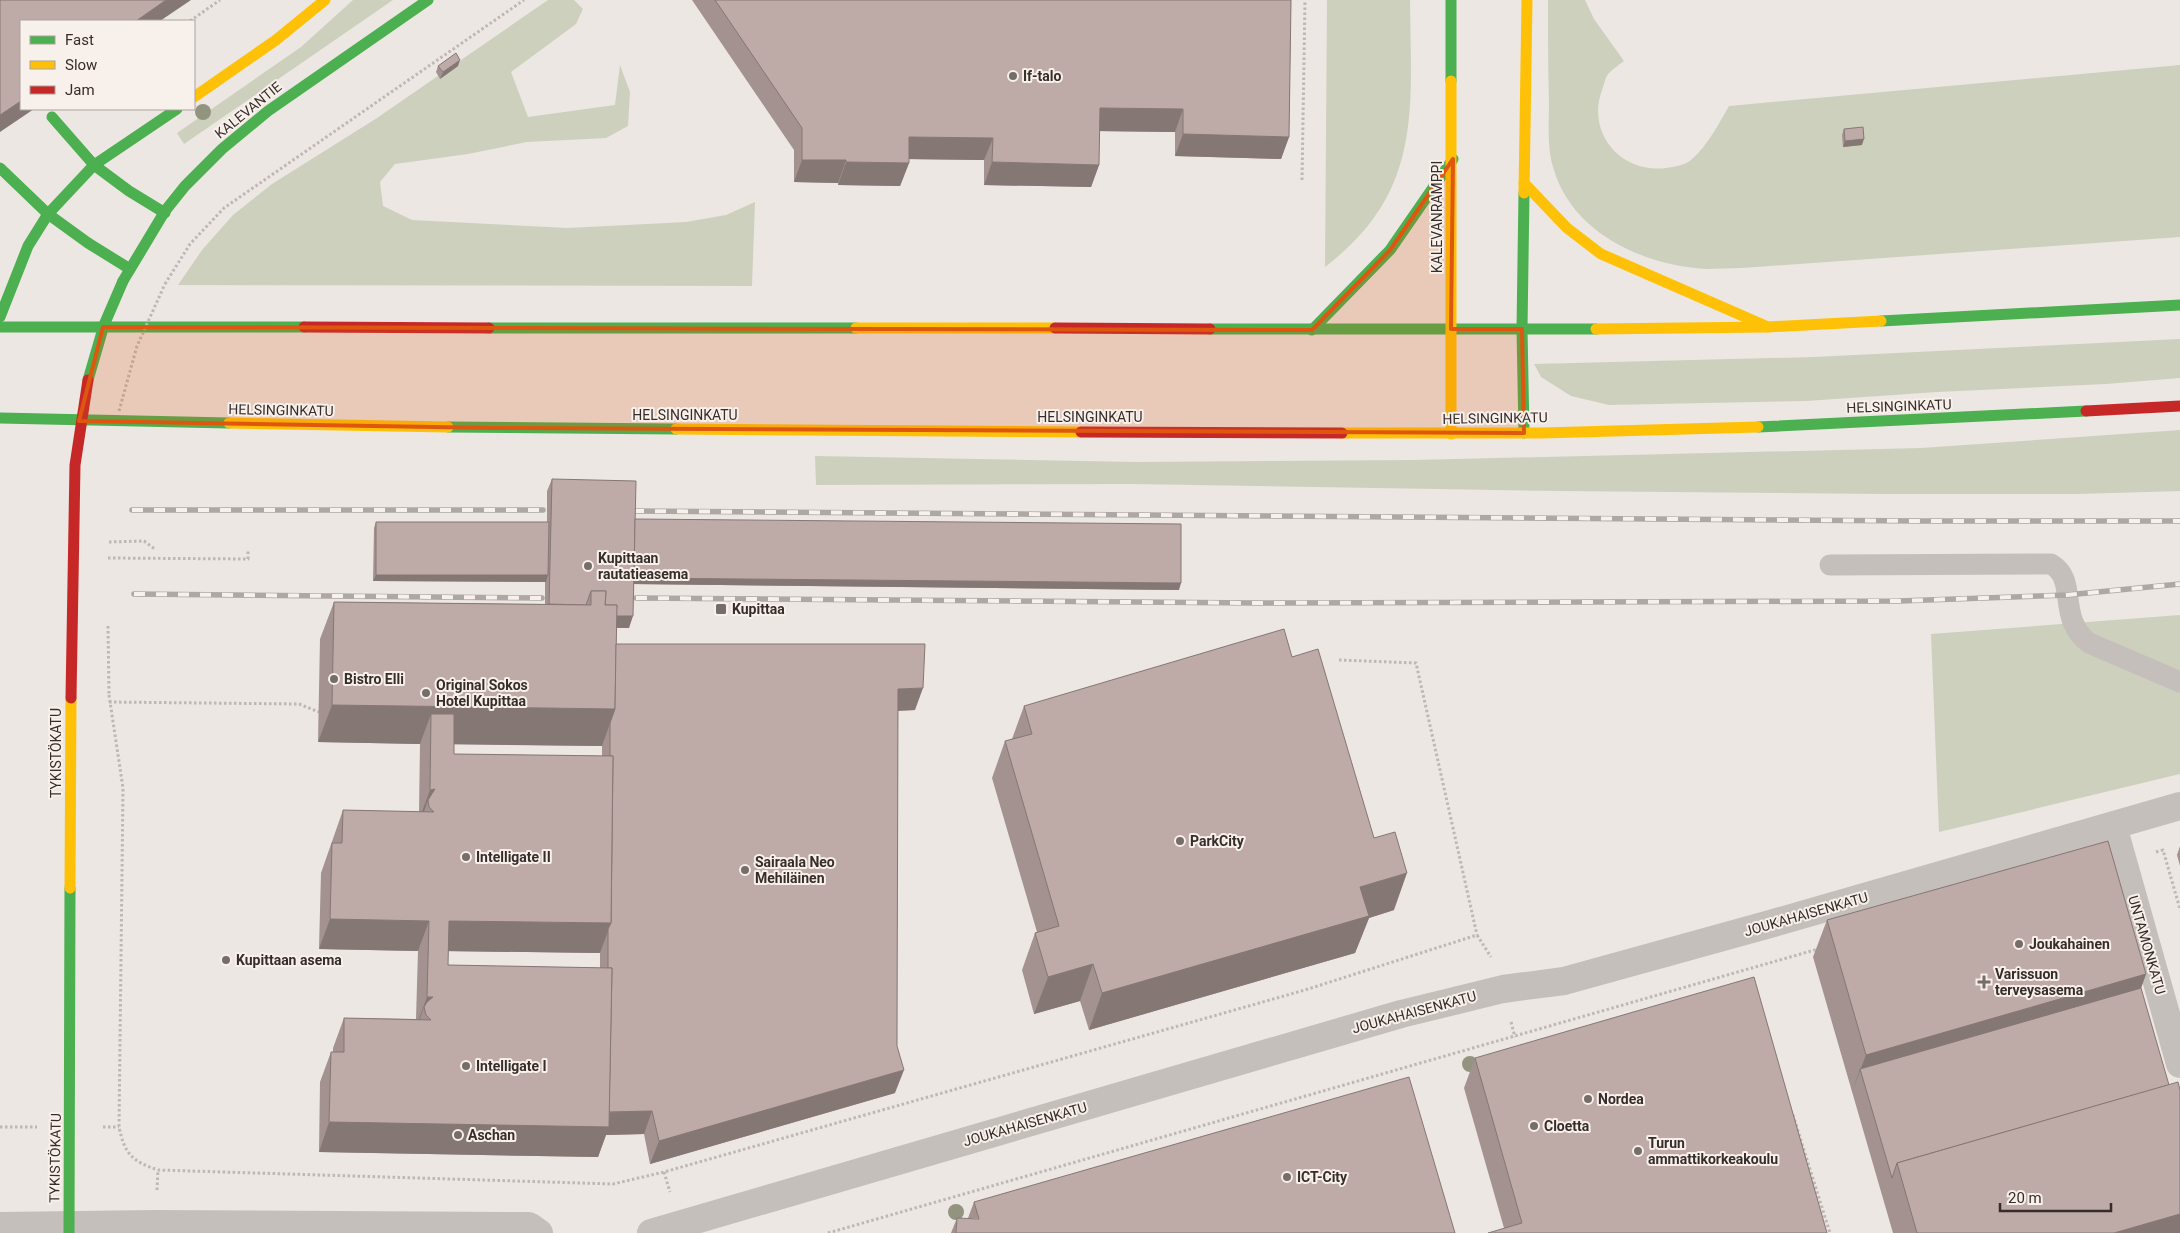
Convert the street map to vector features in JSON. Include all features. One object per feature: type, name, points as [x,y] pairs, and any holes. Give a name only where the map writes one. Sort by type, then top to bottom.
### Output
[{"type":"main road","points":[[195,96],[276,40],[325,0]]},
{"type":"main road","name":"KALEVANTIE","points":[[124,282],[165,213],[195,174],[245,129],[428,0]]},
{"type":"main road","name":"KALEVANRAMPPI","points":[[1451,0],[1453,159],[1451,434]]},
{"type":"main road","points":[[1524,433],[1522,329],[1528,0]]},
{"type":"main road","points":[[0,317],[28,246],[48,214],[94,165],[176,110]]},
{"type":"main road","points":[[52,117],[94,165],[128,191],[165,213]]},
{"type":"main road","points":[[1312,330],[1386,256],[1453,159]]},
{"type":"main road","points":[[0,168],[48,214],[88,243],[130,269]]},
{"type":"main road","points":[[1524,182],[1566,228],[1601,254],[1768,327]]},
{"type":"main road","name":"TYKISTÖKATU","points":[[69,1228],[74,465],[78,429],[91,364],[103,326],[124,282]]},
{"type":"main road","points":[[0,327],[1312,330],[1768,327],[2180,305]]},
{"type":"main road","name":"HELSINGINKATU","points":[[0,418],[24,420],[502,428],[1451,434],[1924,421],[2180,406]]},
{"type":"main road","points":[[0,423],[24,420]]},
{"type":"street","name":"JOUKAHAISENKATU","points":[[651,1233],[1419,1009],[1503,989],[1564,981],[2180,806]]},
{"type":"street","name":"UNTAMONKATU","points":[[2113,826],[2170,1058]]},
{"type":"street","points":[[0,1226],[69,1228],[529,1226],[540,1233]]},
{"type":"lane","points":[[1830,565],[2051,564],[2062,572],[2065,579],[2070,615],[2079,636],[2089,643],[2180,682]]},
{"type":"path","points":[[191,20],[220,0]]},
{"type":"path","points":[[117,417],[137,346],[165,284],[190,244],[224,208],[524,0]]},
{"type":"path","points":[[1302,180],[1305,0]]},
{"type":"path","points":[[108,568],[109,532]]},
{"type":"path","points":[[109,542],[144,542],[156,550]]},
{"type":"path","points":[[108,558],[248,559],[248,551]]},
{"type":"path","points":[[108,617],[109,702],[123,788],[119,1128],[122,1142],[128,1153],[138,1163],[158,1170],[613,1184],[674,1170],[1305,990],[1477,935]]},
{"type":"path","points":[[1339,660],[1416,662],[1477,935],[1492,958]]},
{"type":"path","points":[[109,702],[299,704],[319,712]]},
{"type":"path","points":[[2163,850],[2180,909]]},
{"type":"path","points":[[828,1233],[1827,946]]},
{"type":"path","points":[[1792,1110],[1830,1233]]},
{"type":"highlighted area","points":[[1453,159],[1451,329],[1522,329],[1524,433],[493,428],[79,421],[103,327],[1312,330],[1390,250]]},
{"type":"green space","points":[[353,0],[393,0],[184,144],[177,133],[301,47]]},
{"type":"green space","points":[[548,0],[574,0],[583,9],[576,24],[511,72],[528,117],[615,105],[620,65],[630,92],[628,126],[606,138],[527,142],[468,154],[395,164],[380,182],[383,206],[412,220],[568,228],[686,222],[726,215],[755,202],[752,286],[178,285],[202,250],[233,215],[272,184],[377,118]]},
{"type":"green space","points":[[1327,0],[1410,0],[1411,78],[1405,147],[1395,179],[1380,209],[1357,239],[1325,267]]},
{"type":"green space","points":[[1548,0],[1585,0],[1594,19],[1624,61],[1609,73],[1606,79],[1598,106],[1599,121],[1603,135],[1611,147],[1622,157],[1635,164],[1650,168],[1666,168],[1689,162],[1708,141],[1729,106],[2180,65],[2180,237],[1716,269],[1659,261],[1636,253],[1613,242],[1593,227],[1576,210],[1562,190],[1553,167],[1549,135]]},
{"type":"green space","points":[[2180,339],[2180,378],[1806,401],[1609,405],[1571,396],[1541,377],[1534,364],[1814,357]]},
{"type":"green space","points":[[2180,430],[2180,491],[2078,494],[1560,491],[1133,484],[816,485],[815,456],[1136,462],[1414,460],[1921,448]]},
{"type":"green space","points":[[2180,615],[2180,774],[1939,832],[1931,634]]},
{"type":"building","points":[[0,0],[166,0],[137,20],[20,20],[20,102],[0,115]]},
{"type":"building","name":"If-talo","points":[[715,0],[1291,0],[1289,137],[1183,134],[1183,109],[1100,108],[1099,165],[992,162],[993,138],[909,137],[909,163],[802,160],[802,128]]},
{"type":"building","points":[[456,53],[460,60],[443,72],[438,66]]},
{"type":"building","points":[[1863,127],[1864,139],[1845,141],[1844,129]]},
{"type":"building","name":"Kupittaan rautatieasema","points":[[552,479],[636,481],[633,616],[616,616],[617,605],[605,605],[606,591],[591,591],[586,605],[549,604]]},
{"type":"building","points":[[635,519],[1181,524],[1181,583],[634,578]]},
{"type":"building","points":[[376,522],[549,522],[548,575],[376,575]]},
{"type":"building","points":[[591,591],[606,591],[605,605],[617,605],[615,709],[332,705],[334,602],[591,605]]},
{"type":"building","name":"ParkCity","points":[[1284,629],[1292,657],[1318,649],[1374,838],[1395,832],[1407,873],[1360,887],[1369,916],[1102,993],[1093,964],[1048,977],[1035,933],[1059,926],[1005,741],[1032,734],[1024,706]]},
{"type":"building","name":"Sairaala Neo Mehiläinen","points":[[616,644],[925,644],[923,688],[898,689],[897,1046],[904,1070],[659,1141],[652,1111],[609,1112],[612,968],[608,968],[608,929],[611,923],[613,756],[610,756],[610,723],[615,709]]},
{"type":"building","points":[[431,714],[454,714],[454,754],[613,756],[611,923],[449,921],[448,965],[612,968],[609,1127],[329,1122],[331,1052],[344,1052],[344,1018],[431,1020],[426,1015],[424,1007],[433,997],[427,997],[429,921],[330,919],[332,843],[342,843],[343,810],[434,812],[429,807],[428,800],[435,789],[430,790]]},
{"type":"building","name":"Varissuon terveysasema","points":[[2108,841],[2146,974],[1866,1055],[1827,920]]},
{"type":"building","name":"Turun ammattikorkeakoulu","points":[[1754,977],[1827,1233],[1488,1233],[1522,1223],[1475,1058]]},
{"type":"building","points":[[2141,988],[2169,1085],[1897,1163],[1892,1178],[1860,1069]]},
{"type":"building","name":"ICT-City","points":[[1409,1077],[1455,1233],[956,1233],[957,1218],[979,1219],[974,1202]]},
{"type":"building","points":[[2178,1082],[2180,1090],[2180,1214],[2114,1233],[1917,1233],[1897,1163]]},
{"type":"railway","points":[[132,510],[543,510]]},
{"type":"railway","points":[[633,511],[1920,521],[2180,521]]},
{"type":"railway","points":[[636,598],[1255,603],[1899,601],[2067,595],[2180,584]]},
{"type":"railway","points":[[134,594],[542,598]]},
{"type":"traffic: fast","points":[[123,281],[165,211],[185,186],[222,149],[268,111],[428,0]]},
{"type":"traffic: fast","points":[[1451,0],[1451,81]]},
{"type":"traffic: fast","points":[[0,317],[28,246],[48,214],[94,165],[176,110]]},
{"type":"traffic: fast","points":[[52,117],[94,165],[129,191],[165,213]]},
{"type":"traffic: fast","points":[[1312,330],[1390,250],[1453,159]]},
{"type":"traffic: fast","points":[[0,168],[48,214],[88,243],[130,269]]},
{"type":"traffic: fast","points":[[1524,193],[1522,329],[1524,433]]},
{"type":"traffic: fast","points":[[88,380],[104,325],[123,281]]},
{"type":"traffic: fast","points":[[1881,321],[2180,305]]},
{"type":"traffic: fast","points":[[0,327],[304,327]]},
{"type":"traffic: fast","points":[[489,328],[856,328]]},
{"type":"traffic: fast","points":[[1210,329],[1596,329]]},
{"type":"traffic: fast","points":[[1758,427],[2086,411]]},
{"type":"traffic: fast","points":[[0,418],[229,423]]},
{"type":"traffic: fast","points":[[448,427],[676,429]]},
{"type":"traffic: fast","points":[[69,1233],[70,888]]},
{"type":"traffic: slow","points":[[195,96],[276,40],[325,0]]},
{"type":"traffic: slow","points":[[1524,193],[1527,0]]},
{"type":"traffic: slow","points":[[1451,81],[1451,434]]},
{"type":"traffic: slow","points":[[1524,183],[1567,228],[1601,254],[1768,327]]},
{"type":"traffic: slow","points":[[1596,329],[1768,327],[1881,321]]},
{"type":"traffic: slow","points":[[856,328],[1055,328]]},
{"type":"traffic: slow","points":[[229,423],[448,427]]},
{"type":"traffic: slow","points":[[1342,433],[1542,433],[1758,427]]},
{"type":"traffic: slow","points":[[676,429],[1081,432]]},
{"type":"traffic: slow","points":[[70,888],[71,698]]},
{"type":"traffic: jam","points":[[304,327],[489,328]]},
{"type":"traffic: jam","points":[[1055,328],[1210,329]]},
{"type":"traffic: jam","points":[[71,698],[75,465],[88,380]]},
{"type":"traffic: jam","points":[[2086,411],[2180,406]]},
{"type":"traffic: jam","points":[[1081,432],[1342,433]]},
{"type":"place","name":"If-talo","points":[[1013,76]]},
{"type":"place","name":"Kupittaan rautatieasema","points":[[588,566]]},
{"type":"place","name":"Kupittaa","points":[[721,609]]},
{"type":"place","name":"Bistro Elli","points":[[334,679]]},
{"type":"place","name":"Original Sokos Hotel Kupittaa","points":[[426,693]]},
{"type":"place","name":"ParkCity","points":[[1180,841]]},
{"type":"place","name":"Intelligate II","points":[[466,857]]},
{"type":"place","name":"Sairaala Neo Mehiläinen","points":[[745,870]]},
{"type":"place","name":"Joukahainen","points":[[2019,944]]},
{"type":"place","name":"Kupittaan asema","points":[[226,960]]},
{"type":"place","name":"Varissuon terveysasema","points":[[1984,982]]},
{"type":"place","name":"Intelligate I","points":[[466,1066]]},
{"type":"place","name":"Nordea","points":[[1588,1099]]},
{"type":"place","name":"Cloetta","points":[[1534,1126]]},
{"type":"place","name":"Aschan","points":[[458,1135]]},
{"type":"place","name":"Turun ammattikorkeakoulu","points":[[1638,1151]]},
{"type":"place","name":"ICT-City","points":[[1287,1177]]}]
